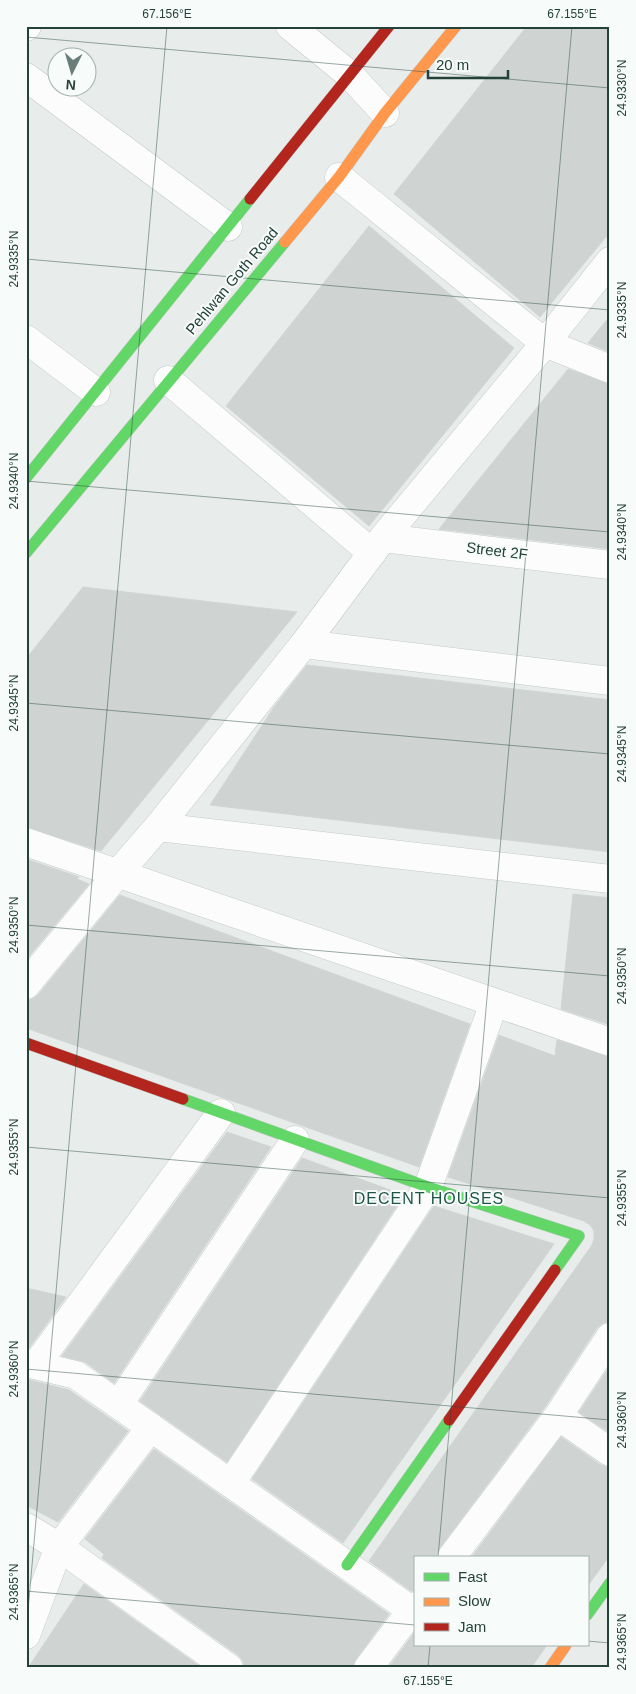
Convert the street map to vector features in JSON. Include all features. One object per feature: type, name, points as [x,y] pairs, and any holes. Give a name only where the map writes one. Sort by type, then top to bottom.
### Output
[{"type":"main road","points":[[26,478],[389,26]]},
{"type":"main road","name":"Pehlwan Goth Road","points":[[26,553],[168,380],[339,177],[385,113],[456,26]]},
{"type":"main road","points":[[26,1044],[428,1187],[579,1236],[347,1565]]},
{"type":"main road","points":[[588,1614],[610,1583]]},
{"type":"main road","points":[[550,1668],[565,1646]]},
{"type":"street","points":[[290,26],[350,75],[385,113]]},
{"type":"street","points":[[26,77],[228,227]]},
{"type":"street","points":[[339,177],[545,343],[610,369]]},
{"type":"street","points":[[26,985],[158,827],[304,644],[378,545],[545,343],[610,261]]},
{"type":"street","points":[[26,339],[96,392]]},
{"type":"street","points":[[168,380],[378,545]]},
{"type":"street","name":"Street 2F","points":[[378,545],[610,565]]},
{"type":"street","points":[[304,644],[610,681]]},
{"type":"street","points":[[158,827],[610,879]]},
{"type":"street","points":[[26,842],[610,1042]]},
{"type":"street","points":[[231,1483],[428,1187],[494,1002]]},
{"type":"street","points":[[221,1113],[31,1364],[76,1375],[347,1565],[413,1608],[368,1668]]},
{"type":"street","points":[[119,1404],[296,1140]]},
{"type":"street","points":[[453,1556],[558,1416],[610,1336]]},
{"type":"street","points":[[558,1416],[610,1452]]},
{"type":"street","points":[[26,1635],[59,1547],[151,1427]]},
{"type":"street","points":[[26,1527],[59,1547],[230,1668]]},
{"type":"building","points":[[527,26],[610,26],[610,232],[540,317],[394,194]]},
{"type":"building","points":[[369,226],[514,348],[369,526],[226,406]]},
{"type":"building","points":[[610,316],[610,352],[588,343]]},
{"type":"building","points":[[568,369],[610,384],[610,549],[439,529]]},
{"type":"building","points":[[83,587],[297,612],[101,851],[26,827],[26,659]]},
{"type":"building","points":[[307,665],[610,700],[610,852],[210,805],[274,707]]},
{"type":"building","points":[[26,859],[79,877],[77,879],[89,884],[26,960]]},
{"type":"building","points":[[573,894],[610,898],[610,1025],[561,1009]]},
{"type":"building","points":[[120,895],[470,1024],[419,1167],[26,1028],[26,1000],[38,995]]},
{"type":"building","points":[[499,1035],[555,1056],[557,1040],[610,1057],[610,1322],[603,1323],[597,1328],[545,1407],[439,1549],[437,1556],[414,1556],[414,1591],[411,1591],[369,1561],[592,1245],[594,1239],[594,1231],[584,1221],[448,1177]]},
{"type":"building","points":[[227,1132],[271,1147],[114,1383],[85,1362],[62,1356]]},
{"type":"building","points":[[302,1158],[404,1195],[227,1462],[140,1401]]},
{"type":"building","points":[[434,1206],[554,1244],[343,1543],[252,1479]]},
{"type":"building","points":[[26,1288],[66,1297],[29,1348],[26,1348]]},
{"type":"building","points":[[610,1366],[610,1433],[579,1412]]},
{"type":"building","points":[[26,1379],[69,1390],[128,1431],[58,1522],[26,1505]]},
{"type":"building","points":[[561,1437],[601,1465],[610,1467],[610,1555],[588,1586],[588,1556],[472,1556]]},
{"type":"building","points":[[154,1449],[389,1614],[356,1659],[353,1668],[244,1668],[243,1661],[238,1655],[102,1558],[104,1554],[85,1539]]},
{"type":"building","points":[[84,1584],[202,1668],[28,1668]]},
{"type":"building","points":[[414,1633],[414,1646],[546,1646],[531,1668],[388,1668]]},
{"type":"traffic: fast","points":[[26,478],[250,199]]},
{"type":"traffic: fast","points":[[26,553],[285,242]]},
{"type":"traffic: fast","points":[[183,1099],[428,1187],[579,1236],[555,1270]]},
{"type":"traffic: fast","points":[[347,1565],[449,1420]]},
{"type":"traffic: fast","points":[[588,1614],[610,1583]]},
{"type":"traffic: slow","points":[[285,242],[339,177],[385,113],[456,26]]},
{"type":"traffic: slow","points":[[550,1668],[565,1646]]},
{"type":"traffic: jam","points":[[250,199],[389,26]]},
{"type":"traffic: jam","points":[[26,1043],[183,1099]]},
{"type":"traffic: jam","points":[[449,1420],[555,1270]]},
{"type":"district","name":"DECENT HOUSES","points":[[429,1198]]}]
